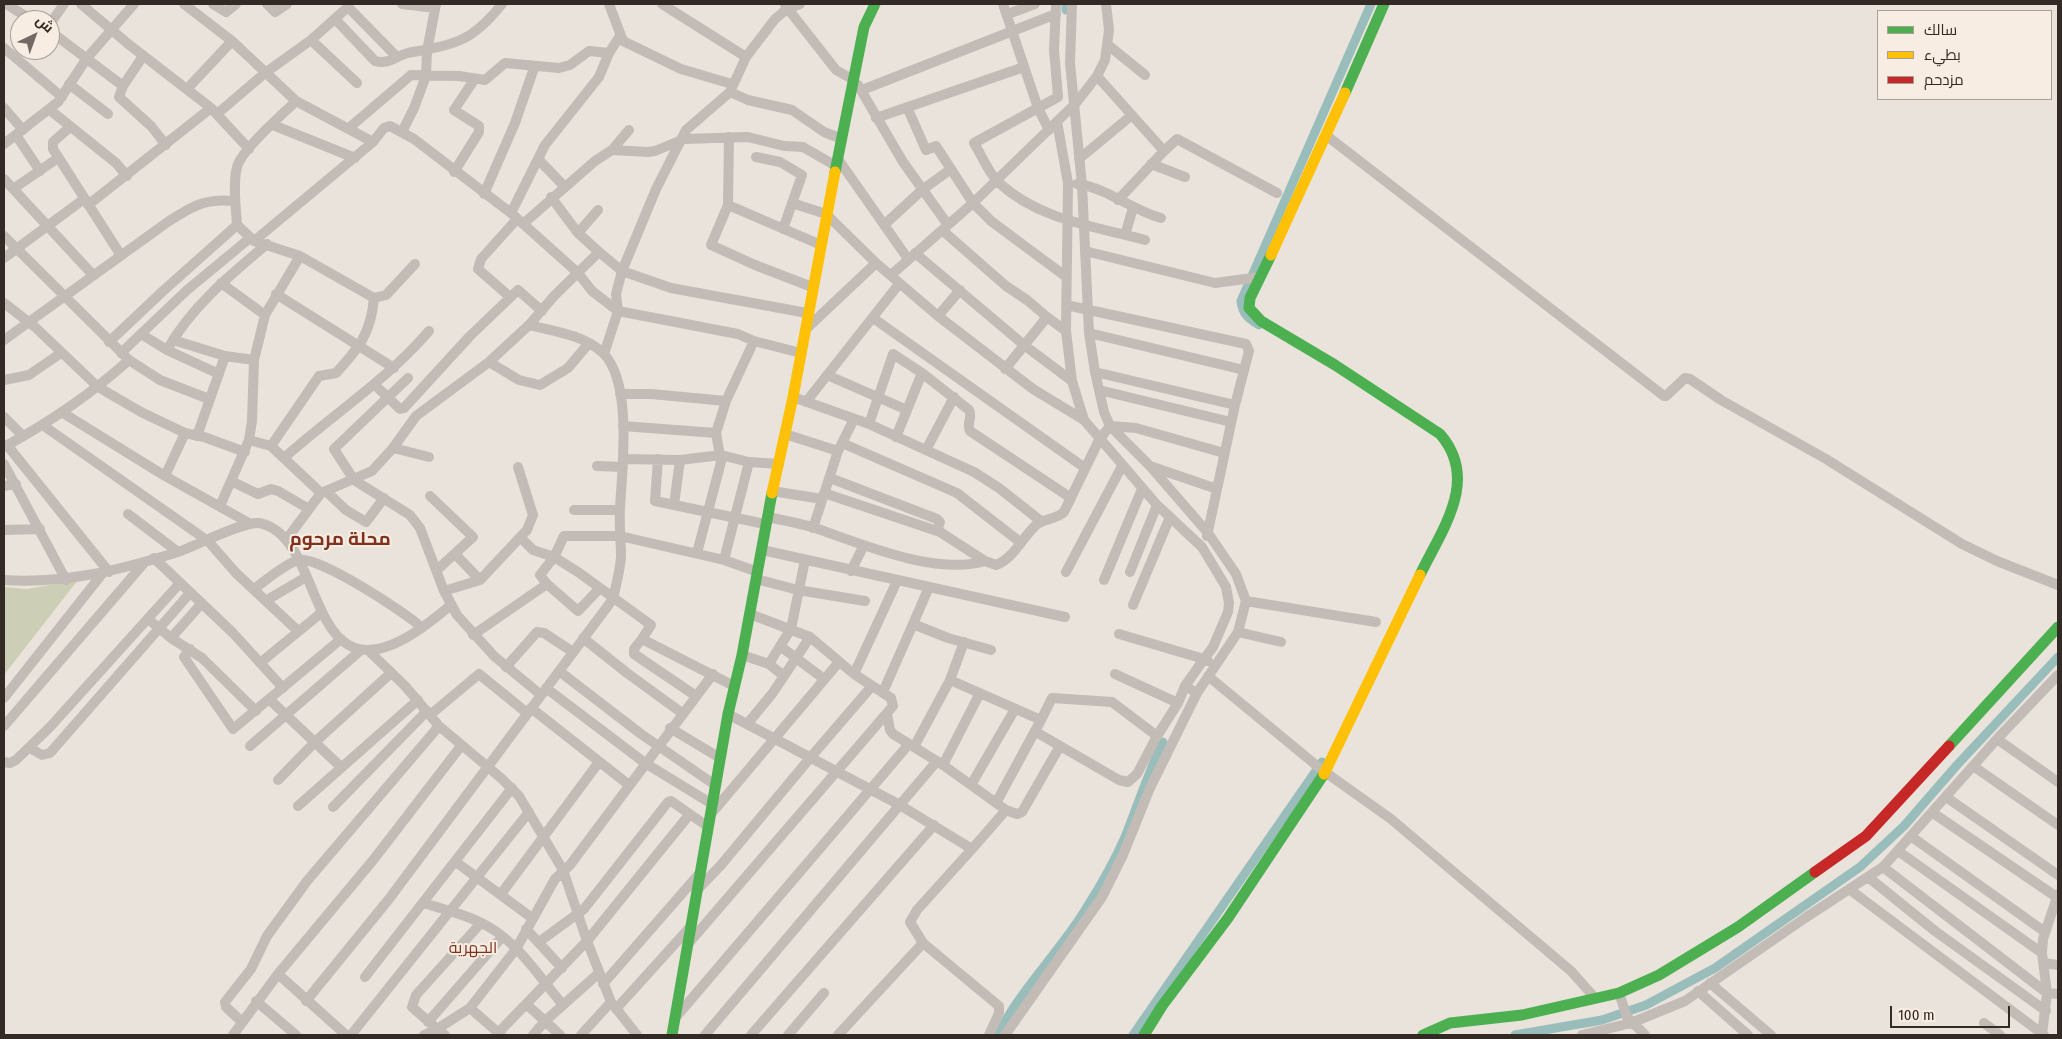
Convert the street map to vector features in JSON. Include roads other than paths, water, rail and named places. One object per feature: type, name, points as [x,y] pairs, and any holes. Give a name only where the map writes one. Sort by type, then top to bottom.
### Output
[{"type":"street","points":[[81,4],[143,56],[214,111],[249,149]]},
{"type":"street","points":[[4,144],[50,110],[62,96],[87,58],[134,4]]},
{"type":"street","points":[[184,4],[232,41],[296,101],[373,142]]},
{"type":"street","points":[[213,4],[226,12],[236,4]]},
{"type":"street","points":[[266,4],[275,12],[287,4]]},
{"type":"street","points":[[402,4],[435,6],[427,51],[426,76],[414,108],[402,132]]},
{"type":"street","points":[[334,19],[375,62],[384,64],[397,57],[455,43],[479,30],[502,4]]},
{"type":"street","points":[[610,4],[623,41],[659,60],[731,88],[748,100],[792,110],[824,132],[842,139]]},
{"type":"street","points":[[662,4],[746,57]]},
{"type":"street","points":[[604,354],[618,311],[616,294],[622,271],[656,189],[691,125],[731,88],[746,57],[786,6],[800,4]]},
{"type":"street","points":[[673,1035],[708,821],[728,714],[750,614],[766,520],[793,397],[807,313],[853,76],[864,27],[875,4]]},
{"type":"street","points":[[1003,4],[1008,14],[1038,108],[1049,130]]},
{"type":"street","points":[[1008,14],[1035,4]]},
{"type":"street","points":[[1005,1035],[1102,897],[1123,855],[1150,788],[1197,694],[1238,632],[1246,601],[1236,574],[1208,533],[1150,466],[1110,426],[1099,390],[1094,372],[1089,333],[1082,185],[1076,103],[1070,63],[1072,4]]},
{"type":"street","points":[[891,275],[973,203],[1076,103],[1097,76],[1105,60],[1108,45],[1106,4]]},
{"type":"street","points":[[1144,1035],[1162,1006],[1228,918],[1321,769],[1455,503],[1460,478],[1458,466],[1451,446],[1430,425],[1256,317],[1249,308],[1249,303],[1260,277],[1327,136],[1384,4]]},
{"type":"street","points":[[786,6],[836,70],[853,76],[894,149],[945,228],[1006,286],[1066,331]]},
{"type":"street","points":[[4,258],[46,225],[127,176],[166,145],[311,40],[346,8],[350,8],[397,57]]},
{"type":"street","points":[[862,90],[1056,13],[1071,20]]},
{"type":"street","points":[[1036,732],[1118,780],[1128,782],[1137,774],[1152,750],[1157,736],[1178,703],[1185,686],[1221,630],[1230,603],[1226,587],[1202,547],[1142,489],[1084,420],[1072,381],[1066,331],[1065,276],[1068,183],[1054,50],[1056,13]]},
{"type":"street","points":[[517,219],[545,144],[599,77],[609,53],[620,36]]},
{"type":"street","points":[[60,38],[123,86]]},
{"type":"street","points":[[311,40],[357,83]]},
{"type":"street","points":[[187,89],[232,41]]},
{"type":"street","points":[[1108,45],[1144,76]]},
{"type":"street","points":[[4,48],[62,96]]},
{"type":"street","points":[[349,128],[406,79],[415,75],[460,76],[474,80],[485,80],[505,63],[509,62],[534,68],[559,68],[570,65],[589,52],[609,53]]},
{"type":"street","points":[[143,56],[123,86],[119,97],[151,126],[166,145]]},
{"type":"street","points":[[876,118],[1024,67]]},
{"type":"street","points":[[484,194],[515,123],[534,68]]},
{"type":"street","points":[[1097,76],[1164,151]]},
{"type":"street","points":[[454,172],[479,132],[478,126],[454,110],[474,80]]},
{"type":"street","points":[[69,84],[108,114]]},
{"type":"street","points":[[1058,97],[974,143],[996,181],[1038,210],[1067,222],[1145,240]]},
{"type":"street","points":[[296,101],[249,149],[238,164],[235,201],[238,225],[252,240],[300,256],[374,298],[386,295],[415,264]]},
{"type":"street","points":[[907,107],[926,150],[936,146],[973,203],[991,221],[1065,276]]},
{"type":"street","points":[[4,108],[20,132],[40,171]]},
{"type":"street","points":[[50,110],[116,163],[127,176]]},
{"type":"street","points":[[1079,159],[1132,115]]},
{"type":"street","points":[[272,125],[355,158]]},
{"type":"street","points":[[106,573],[5,446],[44,426],[98,387],[141,334],[186,291],[355,158],[387,126],[402,132],[517,219],[578,273],[592,291],[618,311],[738,334],[754,341],[801,353]]},
{"type":"street","points":[[70,127],[52,144],[58,158],[120,254]]},
{"type":"street","points":[[510,297],[478,269],[481,259],[517,219],[551,197],[595,160],[612,150],[629,130]]},
{"type":"street","points":[[1327,136],[1664,396],[1681,380],[1685,378],[1690,379],[1722,400],[1826,459],[1962,544],[1997,561],[2058,585]]},
{"type":"street","points":[[729,137],[728,205],[711,245],[755,265],[812,287]]},
{"type":"street","points":[[612,150],[655,151],[684,139],[755,137],[784,146],[803,147],[837,162],[884,225],[912,256],[960,290],[1024,345],[1072,381]]},
{"type":"street","points":[[1118,200],[1173,141],[1179,140],[1277,193]]},
{"type":"street","points":[[780,162],[784,146]]},
{"type":"street","points":[[756,157],[780,162],[802,175],[783,229]]},
{"type":"street","points":[[13,190],[58,158]]},
{"type":"street","points":[[538,159],[564,186]]},
{"type":"street","points":[[1151,164],[1185,177]]},
{"type":"street","points":[[884,225],[922,190],[951,170]]},
{"type":"street","points":[[4,179],[93,274]]},
{"type":"street","points":[[1068,183],[1101,190],[1133,208],[1161,218]]},
{"type":"street","points":[[551,197],[578,233],[622,271],[671,288],[807,313]]},
{"type":"street","points":[[4,340],[120,254],[197,204],[210,200],[235,201]]},
{"type":"street","points":[[792,203],[826,214],[899,284],[938,316],[1005,369],[1084,420]]},
{"type":"street","points":[[728,205],[821,245]]},
{"type":"street","points":[[1125,235],[1133,208]]},
{"type":"street","points":[[578,233],[598,210]]},
{"type":"street","points":[[109,342],[238,225]]},
{"type":"street","points":[[4,236],[125,356],[160,380],[209,399]]},
{"type":"street","points":[[167,350],[185,322],[221,282],[267,244]]},
{"type":"street","points":[[1085,251],[1206,282],[1220,284],[1260,277]]},
{"type":"street","points":[[286,540],[324,492],[372,472],[393,448],[416,416],[490,362],[530,325],[599,252]]},
{"type":"street","points":[[220,506],[249,440],[252,420],[254,360],[265,315],[300,256]]},
{"type":"street","points":[[805,329],[876,263]]},
{"type":"street","points":[[221,282],[265,315]]},
{"type":"street","points":[[806,402],[899,284]]},
{"type":"street","points":[[375,385],[400,409],[404,408],[470,336],[518,290],[542,311]]},
{"type":"street","points":[[938,316],[960,290]]},
{"type":"street","points":[[276,294],[394,368]]},
{"type":"street","points":[[271,446],[319,376],[336,374],[360,346],[372,317],[374,298]]},
{"type":"street","points":[[4,303],[28,322],[98,387],[141,412],[185,433],[245,452]]},
{"type":"street","points":[[1066,305],[1088,308],[1246,344],[1249,351],[1224,453],[1208,533],[1202,547]]},
{"type":"street","points":[[1005,369],[1047,317]]},
{"type":"street","points":[[873,318],[1085,468]]},
{"type":"street","points":[[306,1001],[361,935],[613,598],[621,559],[620,510],[623,426],[620,394],[612,368],[604,354],[589,343],[530,325]]},
{"type":"street","points":[[284,458],[336,413],[375,385],[429,331]]},
{"type":"street","points":[[1089,333],[1244,370]]},
{"type":"street","points":[[141,334],[167,350],[219,374]]},
{"type":"street","points":[[172,340],[225,356],[254,360]]},
{"type":"street","points":[[696,553],[721,455],[716,432],[726,401],[754,341]]},
{"type":"street","points":[[490,362],[519,380],[540,385],[568,368],[589,343]]},
{"type":"street","points":[[4,380],[30,375],[61,353]]},
{"type":"street","points":[[869,424],[893,354],[922,372],[971,411],[968,427],[970,430],[1071,498]]},
{"type":"street","points":[[197,436],[225,356]]},
{"type":"street","points":[[896,437],[922,372]]},
{"type":"street","points":[[1094,372],[1235,405]]},
{"type":"street","points":[[827,375],[907,410]]},
{"type":"street","points":[[408,378],[334,449],[354,480],[402,508],[418,524],[438,569],[444,591],[451,605],[473,635],[506,667],[645,762],[712,804]]},
{"type":"street","points":[[1099,390],[1231,422]]},
{"type":"street","points":[[620,394],[650,394],[726,401]]},
{"type":"street","points":[[793,397],[869,424],[983,478],[1042,522]]},
{"type":"street","points":[[926,450],[954,397]]},
{"type":"street","points":[[63,413],[165,476],[249,523],[268,526],[286,540],[298,560],[321,612],[341,639],[364,650],[391,673],[418,700],[439,726],[512,788],[544,836],[563,870],[603,984],[614,1005],[637,1035]]},
{"type":"street","points":[[4,417],[23,436]]},
{"type":"street","points":[[813,528],[840,447],[854,419]]},
{"type":"street","points":[[44,426],[208,540],[254,589],[298,631]]},
{"type":"street","points":[[623,426],[716,432]]},
{"type":"street","points":[[772,491],[823,496],[937,531],[985,561],[996,565],[1000,564],[1042,522],[1061,515],[1099,440],[1110,426]]},
{"type":"street","points":[[1110,426],[1136,428],[1224,453]]},
{"type":"street","points":[[165,476],[185,433]]},
{"type":"street","points":[[785,434],[840,447],[957,493],[1020,542]]},
{"type":"street","points":[[249,440],[271,446],[346,510],[366,522],[384,498]]},
{"type":"street","points":[[393,448],[429,457]]},
{"type":"street","points":[[597,466],[658,459],[680,460],[721,455],[748,462],[779,464]]},
{"type":"street","points":[[658,459],[654,502],[736,519],[766,520],[813,528],[902,557],[933,562],[976,564],[985,561]]},
{"type":"street","points":[[674,505],[680,460]]},
{"type":"street","points":[[724,560],[736,519],[748,462]]},
{"type":"street","points":[[4,464],[66,580]]},
{"type":"street","points":[[1066,572],[1122,466]]},
{"type":"street","points":[[1150,466],[1217,489]]},
{"type":"street","points":[[444,591],[480,580],[521,538],[530,525],[533,515],[518,467]]},
{"type":"street","points":[[830,478],[937,520],[940,522],[937,531]]},
{"type":"street","points":[[231,481],[258,494],[271,489],[278,491],[309,509]]},
{"type":"street","points":[[4,486],[16,484]]},
{"type":"street","points":[[1104,580],[1142,489]]},
{"type":"street","points":[[430,496],[473,537],[438,569]]},
{"type":"street","points":[[1130,572],[1157,505]]},
{"type":"street","points":[[574,510],[620,510]]},
{"type":"street","points":[[128,514],[178,552]]},
{"type":"street","points":[[1133,605],[1170,517]]},
{"type":"street","points":[[4,580],[66,580],[106,573],[178,552],[249,523]]},
{"type":"street","points":[[4,530],[40,530]]},
{"type":"street","points":[[600,588],[578,611],[546,584],[540,575],[554,557],[564,536],[620,536],[724,560],[757,576],[798,590],[865,601]]},
{"type":"street","points":[[521,538],[537,553],[554,557],[651,624],[634,649],[634,654],[696,696]]},
{"type":"street","points":[[851,571],[864,545]]},
{"type":"street","points":[[762,550],[1065,617]]},
{"type":"street","points":[[455,554],[480,580]]},
{"type":"street","points":[[149,560],[180,583],[202,603],[283,688]]},
{"type":"street","points":[[4,726],[149,560]]},
{"type":"street","points":[[254,589],[298,560],[313,562],[399,610],[422,628]]},
{"type":"street","points":[[769,664],[791,629],[805,560]]},
{"type":"street","points":[[4,698],[106,573]]},
{"type":"street","points":[[267,600],[306,577]]},
{"type":"street","points":[[854,674],[897,581]]},
{"type":"street","points":[[4,762],[10,763],[30,748],[180,583]]},
{"type":"street","points":[[473,635],[546,584]]},
{"type":"street","points":[[882,692],[929,587]]},
{"type":"street","points":[[30,748],[42,755],[50,753],[190,593]]},
{"type":"street","points":[[1246,601],[1376,622]]},
{"type":"street","points":[[171,638],[202,603]]},
{"type":"street","points":[[250,746],[364,650],[395,643],[422,628],[451,605]]},
{"type":"street","points":[[260,663],[321,612]]},
{"type":"street","points":[[688,945],[888,714],[894,703],[882,692],[854,674],[810,637],[750,614]]},
{"type":"street","points":[[148,619],[171,638],[202,658],[256,711]]},
{"type":"street","points":[[912,624],[991,650]]},
{"type":"street","points":[[1423,1035],[1450,1024],[1522,1015],[1595,998],[1620,998],[1731,932],[1860,842],[1921,778],[2058,627]]},
{"type":"street","points":[[506,667],[537,632],[544,632],[573,652]]},
{"type":"street","points":[[1238,632],[1281,642]]},
{"type":"street","points":[[1119,634],[1204,659],[1216,665]]},
{"type":"street","points":[[748,723],[784,676],[810,637]]},
{"type":"street","points":[[583,638],[682,713]]},
{"type":"street","points":[[190,649],[184,657],[230,728],[235,728],[341,639]]},
{"type":"street","points":[[642,639],[734,686]]},
{"type":"street","points":[[675,1018],[871,789],[912,745],[950,680],[964,642]]},
{"type":"street","points":[[780,646],[824,679]]},
{"type":"street","points":[[742,655],[769,664],[784,676]]},
{"type":"street","points":[[708,821],[839,662]]},
{"type":"street","points":[[559,671],[658,746],[715,785]]},
{"type":"street","points":[[278,780],[315,742],[391,673]]},
{"type":"street","points":[[333,806],[428,713],[480,674],[629,785]]},
{"type":"street","points":[[424,1035],[441,1032],[470,1008],[516,949],[555,878],[570,865],[670,728],[713,674]]},
{"type":"street","points":[[1115,674],[1178,703]]},
{"type":"street","points":[[1582,1035],[1674,1007],[1883,867],[1912,837],[1973,766],[2058,675]]},
{"type":"street","points":[[1208,676],[1321,769],[1391,819],[1571,971],[1595,998]]},
{"type":"street","points":[[950,680],[1041,720]]},
{"type":"street","points":[[696,890],[721,865],[872,686]]},
{"type":"street","points":[[1185,686],[1197,694]]},
{"type":"street","points":[[705,1035],[836,883],[898,804],[940,763],[980,693]]},
{"type":"street","points":[[996,803],[1036,732],[1052,698],[1108,701],[1157,736]]},
{"type":"street","points":[[269,699],[341,767]]},
{"type":"street","points":[[298,806],[418,700]]},
{"type":"street","points":[[971,785],[1015,709]]},
{"type":"street","points":[[728,714],[776,738],[836,773],[871,789],[972,849]]},
{"type":"street","points":[[888,714],[891,732],[940,763],[1006,810],[1017,814],[1022,812],[1060,746]]},
{"type":"street","points":[[242,1021],[227,1008],[225,1002],[251,969],[273,927],[307,881],[439,726]]},
{"type":"street","points":[[670,728],[720,758]]},
{"type":"street","points":[[1998,739],[2058,782]]},
{"type":"street","points":[[233,1035],[256,1001],[374,859],[461,746]]},
{"type":"street","points":[[501,894],[599,762]]},
{"type":"street","points":[[1973,766],[2058,826]]},
{"type":"street","points":[[365,977],[512,788]]},
{"type":"street","points":[[1946,797],[2058,875]]},
{"type":"street","points":[[538,942],[578,914],[602,888],[668,802],[671,801],[689,815],[708,821]]},
{"type":"street","points":[[989,1035],[999,1013],[999,1006],[923,943],[911,926],[910,919],[1006,810]]},
{"type":"street","points":[[351,1035],[529,812]]},
{"type":"street","points":[[1849,889],[1966,974],[2043,1035],[2047,1008],[2043,958],[2045,932],[2058,897],[1933,813]]},
{"type":"street","points":[[470,1008],[500,1034],[526,1004],[587,941],[689,815]]},
{"type":"street","points":[[751,1035],[934,825]]},
{"type":"street","points":[[1912,837],[2045,932]]},
{"type":"street","points":[[1898,851],[2043,958],[2058,965]]},
{"type":"street","points":[[456,862],[532,918]]},
{"type":"street","points":[[1883,867],[2047,993],[2058,994]]},
{"type":"street","points":[[603,984],[700,873]]},
{"type":"street","points":[[1868,877],[1935,931],[2047,1008],[2058,1008]]},
{"type":"street","points":[[424,903],[481,923],[502,936],[516,949],[563,1005]]},
{"type":"street","points":[[441,1032],[412,1007],[413,998],[481,923]]},
{"type":"street","points":[[581,1035],[614,1005],[691,926]]},
{"type":"street","points":[[526,930],[562,968]]},
{"type":"street","points":[[428,1022],[502,936]]},
{"type":"street","points":[[838,1035],[923,943]]},
{"type":"street","points":[[532,1035],[599,972]]},
{"type":"street","points":[[278,974],[346,1035]]},
{"type":"street","points":[[1710,983],[1771,1035]]},
{"type":"street","points":[[1698,991],[1748,1035]]},
{"type":"street","points":[[788,1035],[824,993]]},
{"type":"street","points":[[1620,998],[1629,1020],[1644,1035]]},
{"type":"street","points":[[256,1001],[296,1035]]},
{"type":"street","points":[[526,1004],[560,1035]]},
{"type":"street","points":[[1984,1023],[2000,1035]]},
{"type":"waterway","points":[[1066,4],[1066,10]]},
{"type":"waterway","points":[[1259,325],[1247,316],[1241,301],[1371,4]]},
{"type":"waterway","points":[[1515,1035],[1602,1020],[1646,1005],[1715,968],[1860,867],[1904,826],[1957,765],[2058,657]]},
{"type":"waterway","points":[[998,1035],[1007,1018],[1065,939],[1102,882],[1125,837],[1163,742]]},
{"type":"waterway","points":[[1133,1035],[1322,762]]},
{"type":"district","name":"محلة مرحوم","points":[[340,540]]},
{"type":"district","name":"الجهرية","points":[[473,949]]}]
